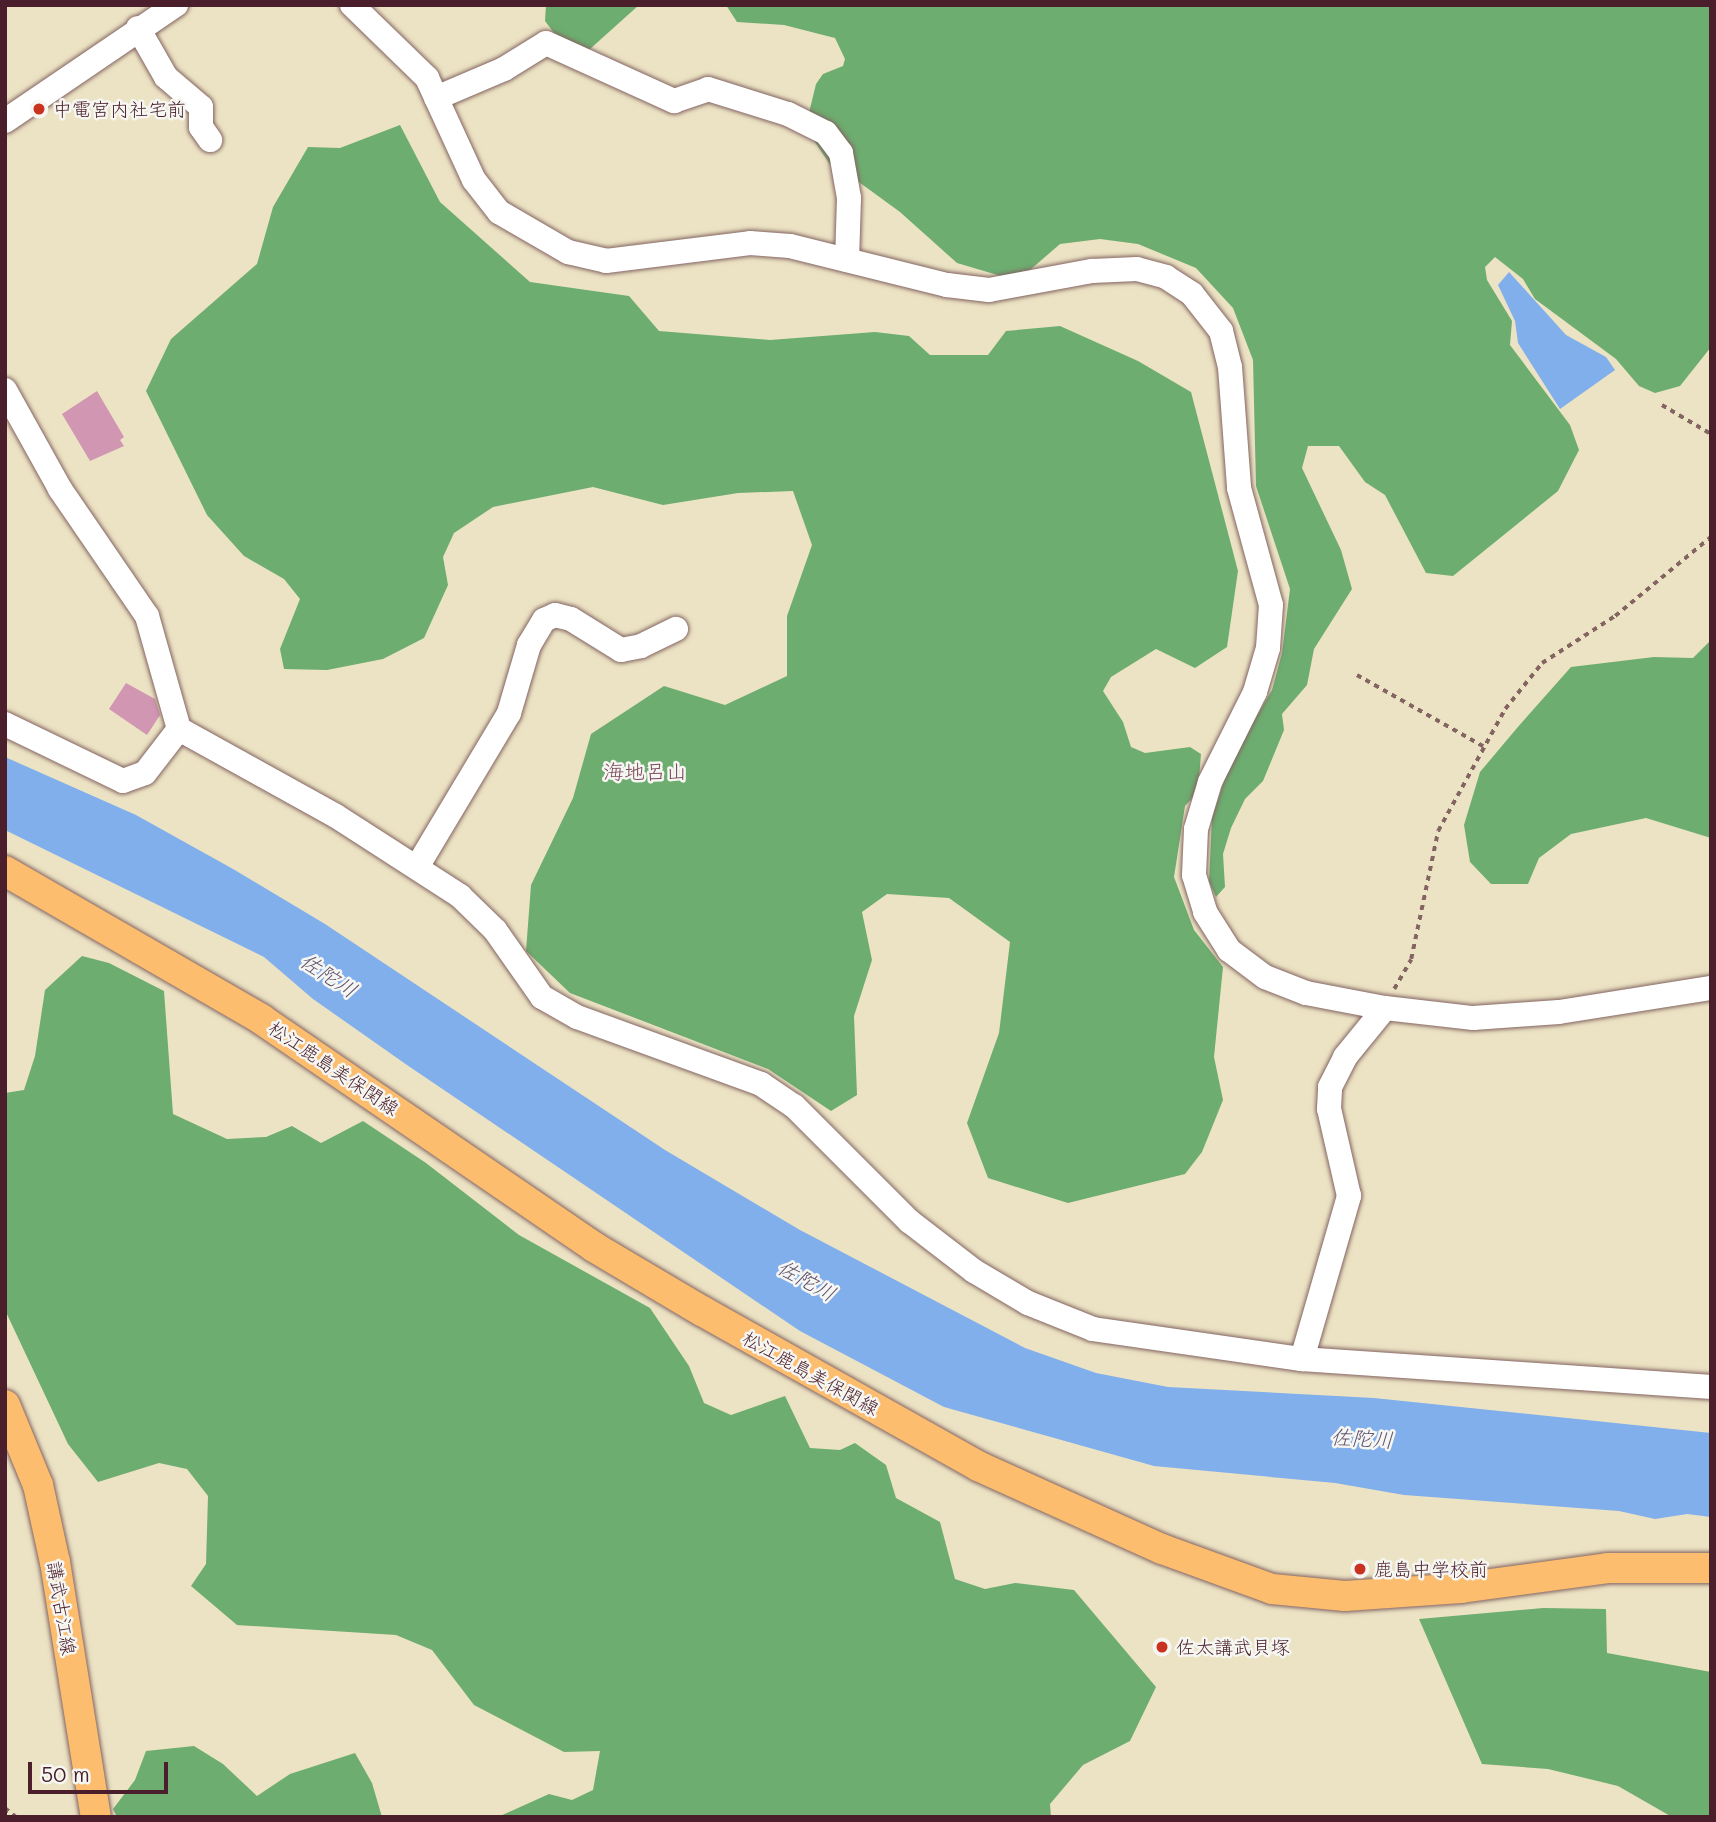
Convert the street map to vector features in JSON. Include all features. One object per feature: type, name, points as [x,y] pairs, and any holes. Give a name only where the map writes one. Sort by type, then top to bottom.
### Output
[{"type":"main road","name":"松江鹿島美保関線","points":[[5,871],[261,1019],[594,1247],[702,1311],[978,1466],[1162,1549],[1272,1589],[1345,1596],[1461,1588],[1608,1568],[1711,1568]]},
{"type":"main road","name":"講武古江線","points":[[5,1405],[38,1485],[52,1549],[96,1817]]},
{"type":"street","points":[[5,121],[138,28],[176,5]]},
{"type":"street","points":[[352,5],[404,51],[427,79],[474,180],[499,212],[568,252],[606,261],[750,243],[846,260],[947,285],[989,290],[1092,271],[1137,269],[1166,277],[1209,313],[1221,331],[1230,368],[1239,488],[1271,605],[1268,648],[1255,692],[1210,782],[1196,829],[1194,875],[1205,912],[1229,950],[1265,977],[1306,993],[1385,1008],[1473,1018],[1547,1013],[1711,988]]},
{"type":"street","points":[[138,28],[166,77],[201,107],[201,127],[210,140]]},
{"type":"street","points":[[436,99],[504,69],[546,43],[674,101],[708,89],[788,114],[826,133],[841,153],[849,198],[846,260]]},
{"type":"street","points":[[5,390],[60,489],[147,616],[179,729],[336,816],[460,896],[495,930],[542,997],[577,1017],[761,1084],[794,1106],[909,1220],[974,1271],[1028,1303],[1093,1329],[1302,1359],[1711,1387]]},
{"type":"street","points":[[417,867],[509,713],[534,634],[544,620],[555,615],[571,619],[621,650],[641,646],[676,629]]},
{"type":"street","points":[[5,724],[123,781],[145,773],[179,729]]},
{"type":"street","points":[[1302,1359],[1349,1196],[1329,1109],[1330,1087],[1345,1057],[1385,1008]]},
{"type":"path","points":[[1662,405],[1711,435]]},
{"type":"path","points":[[1385,1008],[1411,960],[1438,831],[1505,709],[1542,663],[1615,616],[1711,537]]},
{"type":"path","points":[[1357,675],[1483,746]]},
{"type":"path","points":[[5,1808],[16,1817]]},
{"type":"green space","points":[[546,5],[639,5],[590,49],[579,51],[554,33],[545,21]]},
{"type":"green space","points":[[726,5],[1711,5],[1711,347],[1680,386],[1655,393],[1639,386],[1616,359],[1535,299],[1523,279],[1495,257],[1485,267],[1487,280],[1512,321],[1510,345],[1570,425],[1579,450],[1558,491],[1453,576],[1426,573],[1385,495],[1365,482],[1339,446],[1308,446],[1302,468],[1341,550],[1352,589],[1314,649],[1307,685],[1282,714],[1284,730],[1263,781],[1245,799],[1231,828],[1223,854],[1225,887],[1216,897],[1209,881],[1212,818],[1231,760],[1272,690],[1282,653],[1290,589],[1256,486],[1253,360],[1233,308],[1196,268],[1138,244],[1100,239],[1060,244],[1030,270],[1001,276],[957,263],[900,212],[852,177],[835,172],[811,136],[807,121],[816,84],[823,74],[843,66],[845,59],[835,38],[784,25],[737,22]]},
{"type":"green space","points":[[400,125],[440,202],[530,282],[629,296],[659,331],[770,340],[875,332],[909,336],[930,355],[988,355],[1006,331],[1060,326],[1138,361],[1191,392],[1238,571],[1227,647],[1195,668],[1156,649],[1111,677],[1103,691],[1123,722],[1131,747],[1145,753],[1190,747],[1201,754],[1198,792],[1185,806],[1174,877],[1194,930],[1223,967],[1214,1057],[1223,1100],[1202,1152],[1185,1174],[1068,1203],[988,1178],[967,1123],[999,1033],[1010,942],[949,898],[887,894],[862,912],[872,960],[854,1016],[857,1095],[831,1111],[768,1069],[570,993],[526,951],[531,885],[573,798],[591,734],[664,686],[725,705],[787,676],[787,616],[812,545],[793,491],[738,493],[663,505],[593,487],[493,507],[454,533],[443,557],[448,585],[424,638],[383,659],[327,670],[284,669],[280,649],[300,599],[284,579],[244,556],[207,515],[146,391],[171,339],[257,264],[273,207],[308,147],[340,148]]},
{"type":"green space","points":[[1711,640],[1711,838],[1646,818],[1571,834],[1539,858],[1528,884],[1491,884],[1470,862],[1464,825],[1480,772],[1571,667],[1654,657],[1693,658]]},
{"type":"green space","points":[[82,956],[109,963],[164,991],[173,1114],[227,1139],[266,1137],[292,1126],[321,1143],[363,1121],[426,1163],[519,1235],[650,1308],[689,1366],[704,1403],[731,1415],[785,1396],[810,1448],[840,1450],[855,1443],[886,1465],[896,1498],[940,1522],[955,1579],[985,1589],[1015,1583],[1074,1590],[1156,1687],[1130,1741],[1083,1765],[1050,1804],[1051,1817],[498,1817],[549,1794],[572,1800],[593,1790],[600,1751],[564,1752],[474,1705],[432,1650],[396,1635],[237,1625],[191,1586],[206,1564],[208,1496],[187,1469],[159,1463],[98,1482],[68,1444],[5,1310],[5,1093],[24,1090],[35,1056],[45,990]]},
{"type":"green space","points":[[1543,1608],[1606,1609],[1607,1653],[1711,1672],[1711,1817],[1672,1817],[1618,1786],[1548,1769],[1482,1764],[1419,1619]]},
{"type":"green space","points":[[194,1746],[223,1764],[257,1796],[290,1774],[355,1753],[372,1783],[382,1817],[117,1817],[113,1809],[135,1780],[146,1751]]},
{"type":"water","points":[[1509,272],[1566,335],[1606,357],[1615,370],[1560,409],[1518,343],[1515,321],[1498,285]]},
{"type":"water","name":"佐陀川","points":[[5,757],[136,815],[233,869],[325,924],[665,1150],[800,1230],[1025,1348],[1096,1373],[1168,1387],[1374,1398],[1711,1433],[1711,1517],[1687,1514],[1655,1519],[1619,1511],[1404,1495],[1335,1483],[1154,1466],[944,1407],[800,1331],[407,1065],[313,999],[264,957],[5,830]]},
{"type":"building","points":[[97,391],[124,437],[120,440],[124,446],[90,461],[62,414]]},
{"type":"building","points":[[126,683],[155,699],[160,715],[147,735],[109,709]]},
{"type":"place","name":"中電宮内社宅前","points":[[39,109]]},
{"type":"place","name":"鹿島中学校前","points":[[1360,1569]]},
{"type":"place","name":"佐太講武貝塚","points":[[1162,1647]]},
{"type":"district","name":"海地呂山","points":[[645,771]]}]
